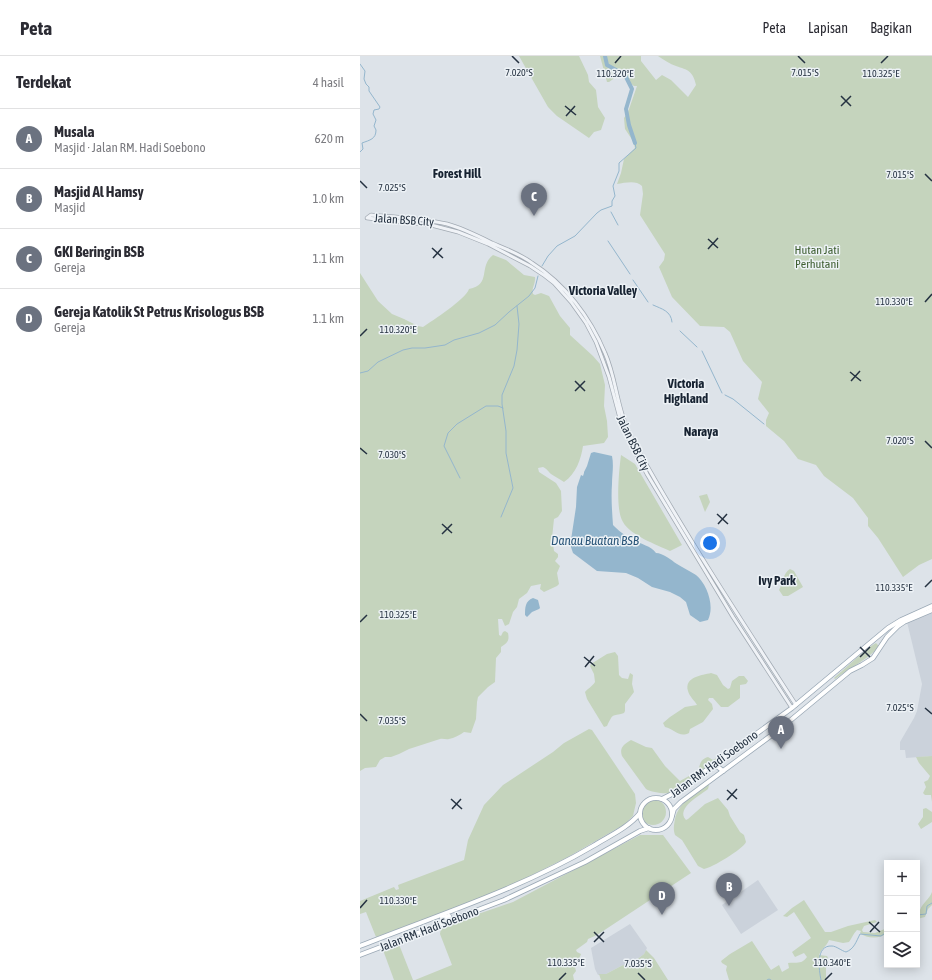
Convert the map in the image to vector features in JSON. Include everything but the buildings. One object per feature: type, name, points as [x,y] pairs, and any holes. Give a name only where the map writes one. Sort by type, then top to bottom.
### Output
[{"type":"main road","points":[[918,614],[932,606]]},
{"type":"main road","points":[[918,614],[932,610]]},
{"type":"main road","name":"Jalan RM. Hadi Soebono","points":[[360,946],[435,918],[542,874],[606,838],[633,821],[640,813],[642,806],[648,800],[653,798],[662,799],[672,794],[796,705],[888,628],[901,620],[918,614]]},
{"type":"main road","name":"Jalan RM. Hadi Soebono","points":[[360,955],[504,900],[585,862],[640,831],[649,828],[659,830],[665,827],[672,816],[674,809],[681,802],[780,728],[850,671],[873,658],[881,645],[898,626],[918,614]]},
{"type":"main road","points":[[872,641],[879,641],[881,645]]},
{"type":"main road","points":[[716,763],[723,771]]},
{"type":"main road","name":"Jalan RM. Hadi Soebono","points":[[662,799],[670,806],[672,816]]},
{"type":"main road","points":[[640,813],[642,822],[649,828]]},
{"type":"main road","points":[[435,918],[448,916],[450,918],[448,921]]},
{"type":"street","name":"Jalan BSB City","points":[[792,708],[733,618],[627,436],[618,416],[609,377],[596,342],[586,323],[571,302],[554,283],[545,276],[530,266],[488,244],[458,232],[431,225],[367,218],[371,215],[416,218],[447,224],[486,240],[531,262],[549,274],[567,293],[588,320],[606,356],[623,417],[636,447],[733,608],[796,705]]},
{"type":"shaded area","points":[[932,612],[932,756],[906,758],[905,750],[900,750],[900,742],[917,711],[922,684],[907,622]]},
{"type":"shaded area","points":[[758,880],[778,910],[741,934],[722,905]]},
{"type":"shaded area","points":[[630,924],[647,948],[644,954],[627,967],[623,965],[606,974],[598,975],[595,969],[591,948]]},
{"type":"green space","points":[[519,56],[579,56],[588,75],[589,82],[596,90],[598,107],[605,118],[601,130],[594,132],[589,138],[557,116],[548,107]]},
{"type":"green space","name":"Hutan Jati Perhutani","points":[[600,56],[641,56],[641,61],[656,80],[662,75],[671,80],[688,97],[696,85],[692,74],[658,56],[932,56],[932,559],[919,565],[903,577],[878,538],[868,526],[868,518],[853,498],[824,476],[816,465],[798,459],[784,441],[766,426],[766,420],[769,413],[758,399],[762,382],[743,361],[730,332],[724,327],[700,326],[672,297],[659,267],[664,260],[665,254],[640,215],[643,194],[642,186],[634,182],[617,184],[624,159],[635,148],[633,141],[625,129],[624,118],[628,112],[637,86],[634,86],[621,76],[607,82]]},
{"type":"green space","points":[[493,255],[506,260],[524,275],[535,277],[533,294],[535,295],[541,293],[549,296],[560,316],[570,328],[570,335],[600,364],[605,385],[604,406],[608,437],[604,443],[583,446],[575,471],[564,482],[543,467],[538,468],[539,472],[556,483],[561,491],[562,511],[558,517],[554,519],[552,538],[554,551],[558,554],[555,561],[560,566],[557,573],[559,584],[544,592],[540,589],[541,584],[531,586],[527,593],[519,599],[509,624],[505,626],[502,619],[498,619],[499,635],[501,636],[505,631],[508,633],[508,638],[507,642],[501,647],[501,652],[496,658],[495,682],[478,697],[476,719],[471,733],[464,732],[451,739],[440,739],[409,749],[391,757],[385,757],[380,760],[376,767],[365,768],[360,771],[360,273],[378,301],[392,314],[423,327],[456,304],[469,289],[480,284],[483,279],[486,264]]},
{"type":"green space","points":[[621,455],[635,464],[682,545],[670,551],[651,543],[626,527],[619,509],[618,499]]},
{"type":"green space","points":[[707,494],[710,502],[705,512],[699,496]]},
{"type":"green space","points":[[790,569],[794,571],[803,587],[788,596],[783,596],[779,590],[784,576]]},
{"type":"green space","points":[[876,643],[879,646],[873,653],[835,679],[834,678],[868,648]]},
{"type":"green space","points":[[615,652],[618,656],[619,675],[622,678],[628,679],[630,673],[633,675],[632,684],[634,692],[625,704],[624,713],[613,716],[607,726],[604,727],[587,699],[585,692],[595,682],[594,674],[590,666],[591,664],[607,654]]},
{"type":"green space","points":[[711,673],[717,675],[723,685],[728,689],[730,688],[732,681],[739,676],[744,676],[748,681],[746,684],[740,685],[740,698],[728,707],[721,707],[713,698],[709,698],[708,700],[712,704],[713,709],[703,722],[690,729],[689,733],[679,734],[665,727],[663,723],[670,717],[685,707],[697,705],[691,697],[687,686],[691,680]]},
{"type":"green space","points":[[589,729],[592,730],[635,794],[636,803],[633,816],[625,824],[568,857],[496,893],[376,937],[366,912],[360,914],[360,901],[394,887],[396,890],[399,889],[398,885],[464,860],[468,840],[484,805],[503,785],[564,743]]},
{"type":"green space","points":[[631,740],[646,747],[652,748],[665,766],[680,781],[698,771],[703,759],[708,757],[713,760],[729,750],[729,752],[681,787],[669,793],[660,793],[646,789],[622,756],[621,751],[623,746]]},
{"type":"green space","points":[[932,756],[932,802],[931,795],[925,795],[923,793],[926,787],[924,782],[928,780],[930,776],[916,757]]},
{"type":"green space","points":[[709,785],[708,789],[686,806],[684,815],[686,820],[705,804],[718,798],[728,810],[740,832],[744,835],[746,842],[727,858],[704,869],[698,866],[682,840],[675,835],[674,827],[677,813],[683,803]]},
{"type":"green space","points":[[653,799],[662,803],[666,812],[662,821],[653,825],[644,821],[640,812],[644,803]]},
{"type":"green space","points":[[926,808],[932,812],[932,822],[921,829],[918,824],[923,817],[923,809]]},
{"type":"green space","points":[[640,835],[663,835],[691,873],[597,935],[588,939],[587,942],[576,950],[581,954],[575,962],[576,971],[573,975],[574,980],[415,980],[452,965],[440,934],[441,928],[445,925],[513,902]]},
{"type":"green space","points":[[932,892],[932,905],[928,909],[925,917],[920,918],[920,910]]},
{"type":"green space","points":[[804,900],[825,932],[831,932],[848,926],[875,920],[877,922],[864,926],[862,930],[863,932],[875,933],[884,929],[884,935],[870,937],[863,935],[860,933],[861,931],[857,930],[849,942],[843,943],[829,940],[819,955],[827,956],[828,958],[826,964],[826,980],[729,980],[726,970],[727,966],[721,961],[752,941],[771,970],[779,965],[782,972],[789,968],[788,963],[798,963],[805,960],[807,957],[804,953],[795,957],[792,952],[811,938],[794,912],[787,917],[783,916]]},
{"type":"green space","points":[[398,944],[413,980],[394,980],[383,950]]},
{"type":"green space","points":[[646,950],[654,958],[668,980],[601,980],[599,974],[606,974],[623,965],[627,967],[644,954]]},
{"type":"water","name":"Danau Buatan BSB","points":[[594,452],[612,456],[613,525],[628,537],[649,547],[656,553],[667,557],[700,579],[709,596],[711,608],[708,620],[700,622],[690,615],[686,602],[670,592],[652,587],[638,578],[626,573],[597,571],[573,553],[571,540],[576,507],[577,487],[581,475],[583,476],[591,453]]},
{"type":"water","points":[[533,598],[538,600],[540,608],[532,612],[527,617],[525,615],[526,605],[530,599]]},
{"type":"waterway","points":[[605,56],[607,65],[625,75],[632,89],[626,109],[635,143]]},
{"type":"waterway","points":[[360,64],[365,71],[364,79],[369,87],[369,91],[380,107],[379,109],[374,110],[373,114],[376,120],[374,126],[376,133],[372,139],[362,143],[363,149],[360,152]]},
{"type":"waterway","points":[[542,266],[557,246],[575,236],[601,210],[612,206],[612,201],[615,196],[613,186],[619,171],[619,163],[636,148],[635,143]]},
{"type":"waterway","points":[[611,212],[618,225]]},
{"type":"waterway","points":[[608,241],[630,274]]},
{"type":"waterway","points":[[360,373],[368,371],[378,362],[403,350],[445,345],[454,340],[479,333],[495,325],[529,296],[535,288],[538,276]]},
{"type":"waterway","points":[[633,280],[648,302]]},
{"type":"waterway","points":[[653,305],[668,313],[672,322]]},
{"type":"waterway","points":[[501,517],[513,488],[506,453],[506,431],[502,395],[514,366],[517,350],[519,324],[517,306]]},
{"type":"waterway","points":[[680,331],[697,347]]},
{"type":"waterway","points":[[702,351],[722,393]]},
{"type":"waterway","points":[[725,395],[733,399],[764,424]]},
{"type":"waterway","points":[[460,478],[444,446],[448,433],[457,424],[486,406],[498,406],[503,408]]},
{"type":"waterway","points":[[920,915],[926,914],[927,906],[932,903]]},
{"type":"waterway","points":[[821,980],[819,959],[823,949],[834,946],[846,952],[853,947],[860,934],[881,936],[884,934]]},
{"type":"waterway","points":[[767,980],[771,980]]},
{"type":"place","name":"GKI Beringin BSB","points":[[534,216]]},
{"type":"place","name":"Musala","points":[[781,749]]},
{"type":"place","name":"Masjid Al Hamsy","points":[[729,906]]},
{"type":"place","name":"Gereja Katolik St Petrus Krisologus BSB","points":[[662,915]]},
{"type":"district","name":"Forest Hill","points":[[457,173]]},
{"type":"district","name":"Victoria Valley","points":[[603,290]]},
{"type":"district","name":"Victoria Highland","points":[[686,390]]},
{"type":"district","name":"Naraya","points":[[701,431]]},
{"type":"district","name":"Ivy Park","points":[[777,580]]}]
